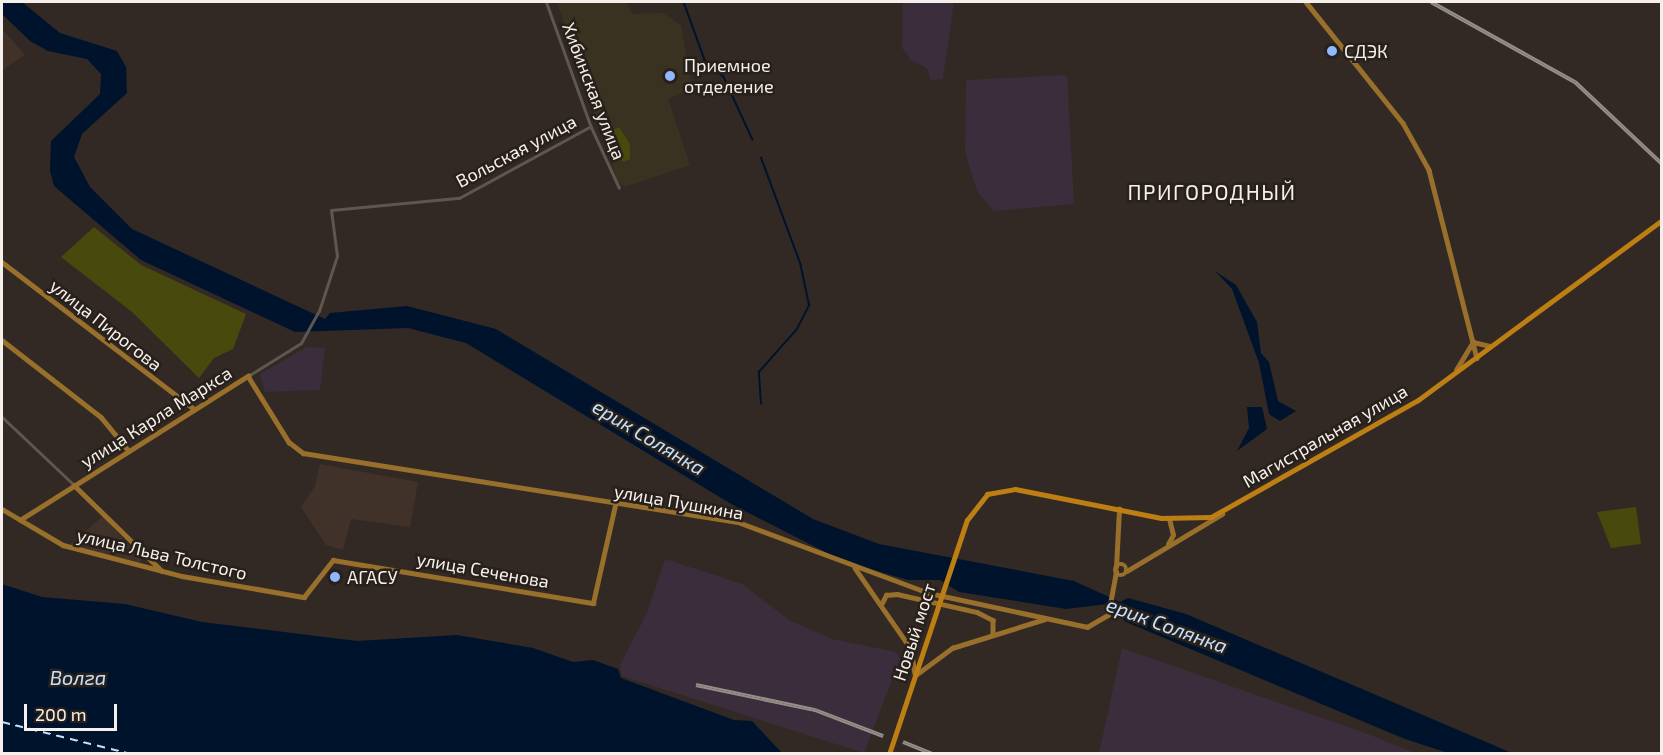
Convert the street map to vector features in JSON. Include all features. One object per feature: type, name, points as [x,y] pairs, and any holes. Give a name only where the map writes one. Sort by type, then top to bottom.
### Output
[{"type":"highway","name":"Магистральная улица","points":[[967,520],[987,494],[1015,489],[1169,519],[1203,519],[1231,508],[1380,424],[1495,345],[1661,221]]},
{"type":"highway","name":"Новый мост","points":[[890,753],[967,520]]},
{"type":"main road","points":[[1306,2],[1403,123],[1430,170],[1477,358]]},
{"type":"main road","name":"улица Пирогова","points":[[2,262],[194,410]]},
{"type":"main road","points":[[2,340],[101,417],[129,451]]},
{"type":"main road","points":[[1473,342],[1495,345]]},
{"type":"main road","points":[[1451,376],[1473,342]]},
{"type":"main road","name":"улица Карла Маркса","points":[[20,520],[248,376]]},
{"type":"main road","name":"улица Пушкина","points":[[248,376],[294,448],[324,458],[738,522],[855,568],[929,593],[1093,627],[1111,607],[1115,593],[1119,509]]},
{"type":"main road","points":[[74,485],[162,572]]},
{"type":"main road","name":"улица Сеченова","points":[[333,560],[593,603],[615,504]]},
{"type":"main road","name":"улица Льва Толстого","points":[[2,508],[63,545],[162,572],[304,597],[333,560]]},
{"type":"main road","points":[[1115,593],[1126,573],[1231,508]]},
{"type":"main road","points":[[1162,549],[1173,535],[1169,519]]},
{"type":"main road","points":[[1116,570],[1124,565],[1126,573]]},
{"type":"main road","points":[[855,568],[882,603],[911,649],[915,676]]},
{"type":"main road","points":[[1116,570],[1126,573]]},
{"type":"main road","points":[[882,603],[886,596],[897,594],[977,612],[993,620],[993,634]]},
{"type":"main road","points":[[915,676],[938,654],[1045,618]]},
{"type":"street","name":"Хибинская улица","points":[[546,2],[591,126],[620,188]]},
{"type":"street","name":"Вольская улица","points":[[306,337],[319,311],[337,256],[331,210],[454,199],[591,126]]},
{"type":"street","name":"улица Карла Маркса","points":[[248,376],[306,337]]},
{"type":"street","points":[[2,417],[74,485]]},
{"type":"shaded area","points":[[557,2],[627,2],[632,14],[663,13],[681,25],[692,89],[668,99],[690,165],[625,187],[618,183]]},
{"type":"shaded area","points":[[903,2],[954,2],[943,79],[931,80],[927,68],[911,60],[902,48]]},
{"type":"shaded area","points":[[2,29],[25,55],[2,70]]},
{"type":"shaded area","points":[[1067,75],[1074,204],[994,211],[977,191],[965,152],[966,80]]},
{"type":"shaded area","points":[[619,127],[630,144],[630,159],[623,162],[610,132]]},
{"type":"shaded area","points":[[94,227],[141,265],[246,314],[233,349],[214,358],[199,378],[132,312],[61,257]]},
{"type":"shaded area","points":[[307,347],[325,348],[320,390],[265,392],[260,374]]},
{"type":"shaded area","points":[[320,464],[418,482],[410,527],[351,519],[343,550],[326,545],[301,507],[315,486]]},
{"type":"shaded area","points":[[1636,507],[1641,544],[1611,548],[1597,512]]},
{"type":"shaded area","points":[[103,516],[142,560],[138,564],[69,545]]},
{"type":"shaded area","points":[[665,559],[742,584],[789,620],[832,639],[896,652],[900,659],[864,753],[622,676],[620,665],[647,613]]},
{"type":"shaded area","points":[[1122,648],[1368,734],[1415,753],[1099,753]]},
{"type":"water","name":"ерик Солянка","points":[[2,2],[22,2],[60,33],[117,51],[126,67],[127,93],[82,134],[74,157],[90,187],[132,229],[325,319],[330,313],[407,306],[496,329],[813,519],[879,544],[1074,581],[1120,602],[1128,598],[1186,614],[1512,753],[1448,753],[1405,739],[1126,622],[1108,604],[1066,609],[959,592],[940,580],[908,580],[843,561],[731,504],[466,343],[408,328],[295,332],[141,260],[54,186],[50,171],[51,141],[100,94],[101,74],[87,59],[48,51],[30,41],[2,14]]},
{"type":"water","points":[[1215,271],[1236,285],[1257,322],[1261,353],[1269,362],[1278,401],[1296,411],[1280,421],[1269,414],[1259,363],[1232,289]]},
{"type":"water","points":[[1247,407],[1262,407],[1267,429],[1237,451],[1249,428]]},
{"type":"water","name":"Волга","points":[[2,584],[42,597],[125,604],[202,622],[357,641],[457,635],[533,648],[573,662],[593,660],[618,669],[621,678],[734,720],[752,721],[782,753],[2,753]]},
{"type":"waterway","points":[[684,2],[705,60],[724,77],[753,140]]},
{"type":"waterway","points":[[761,158],[801,266],[809,305],[797,329],[759,372],[761,404]]},
{"type":"ferry route","points":[[2,722],[131,754]]},
{"type":"railway","points":[[1431,2],[1575,82],[1662,164]]},
{"type":"railway","points":[[696,685],[815,710],[883,736]]},
{"type":"railway","points":[[903,742],[933,754]]},
{"type":"place","name":"СДЭК","points":[[1332,51]]},
{"type":"place","name":"Приемное отделение","points":[[670,76]]},
{"type":"place","name":"АГАСУ","points":[[335,577]]},
{"type":"district","name":"ПРИГОРОДНЫЙ","points":[[1212,192]]}]
